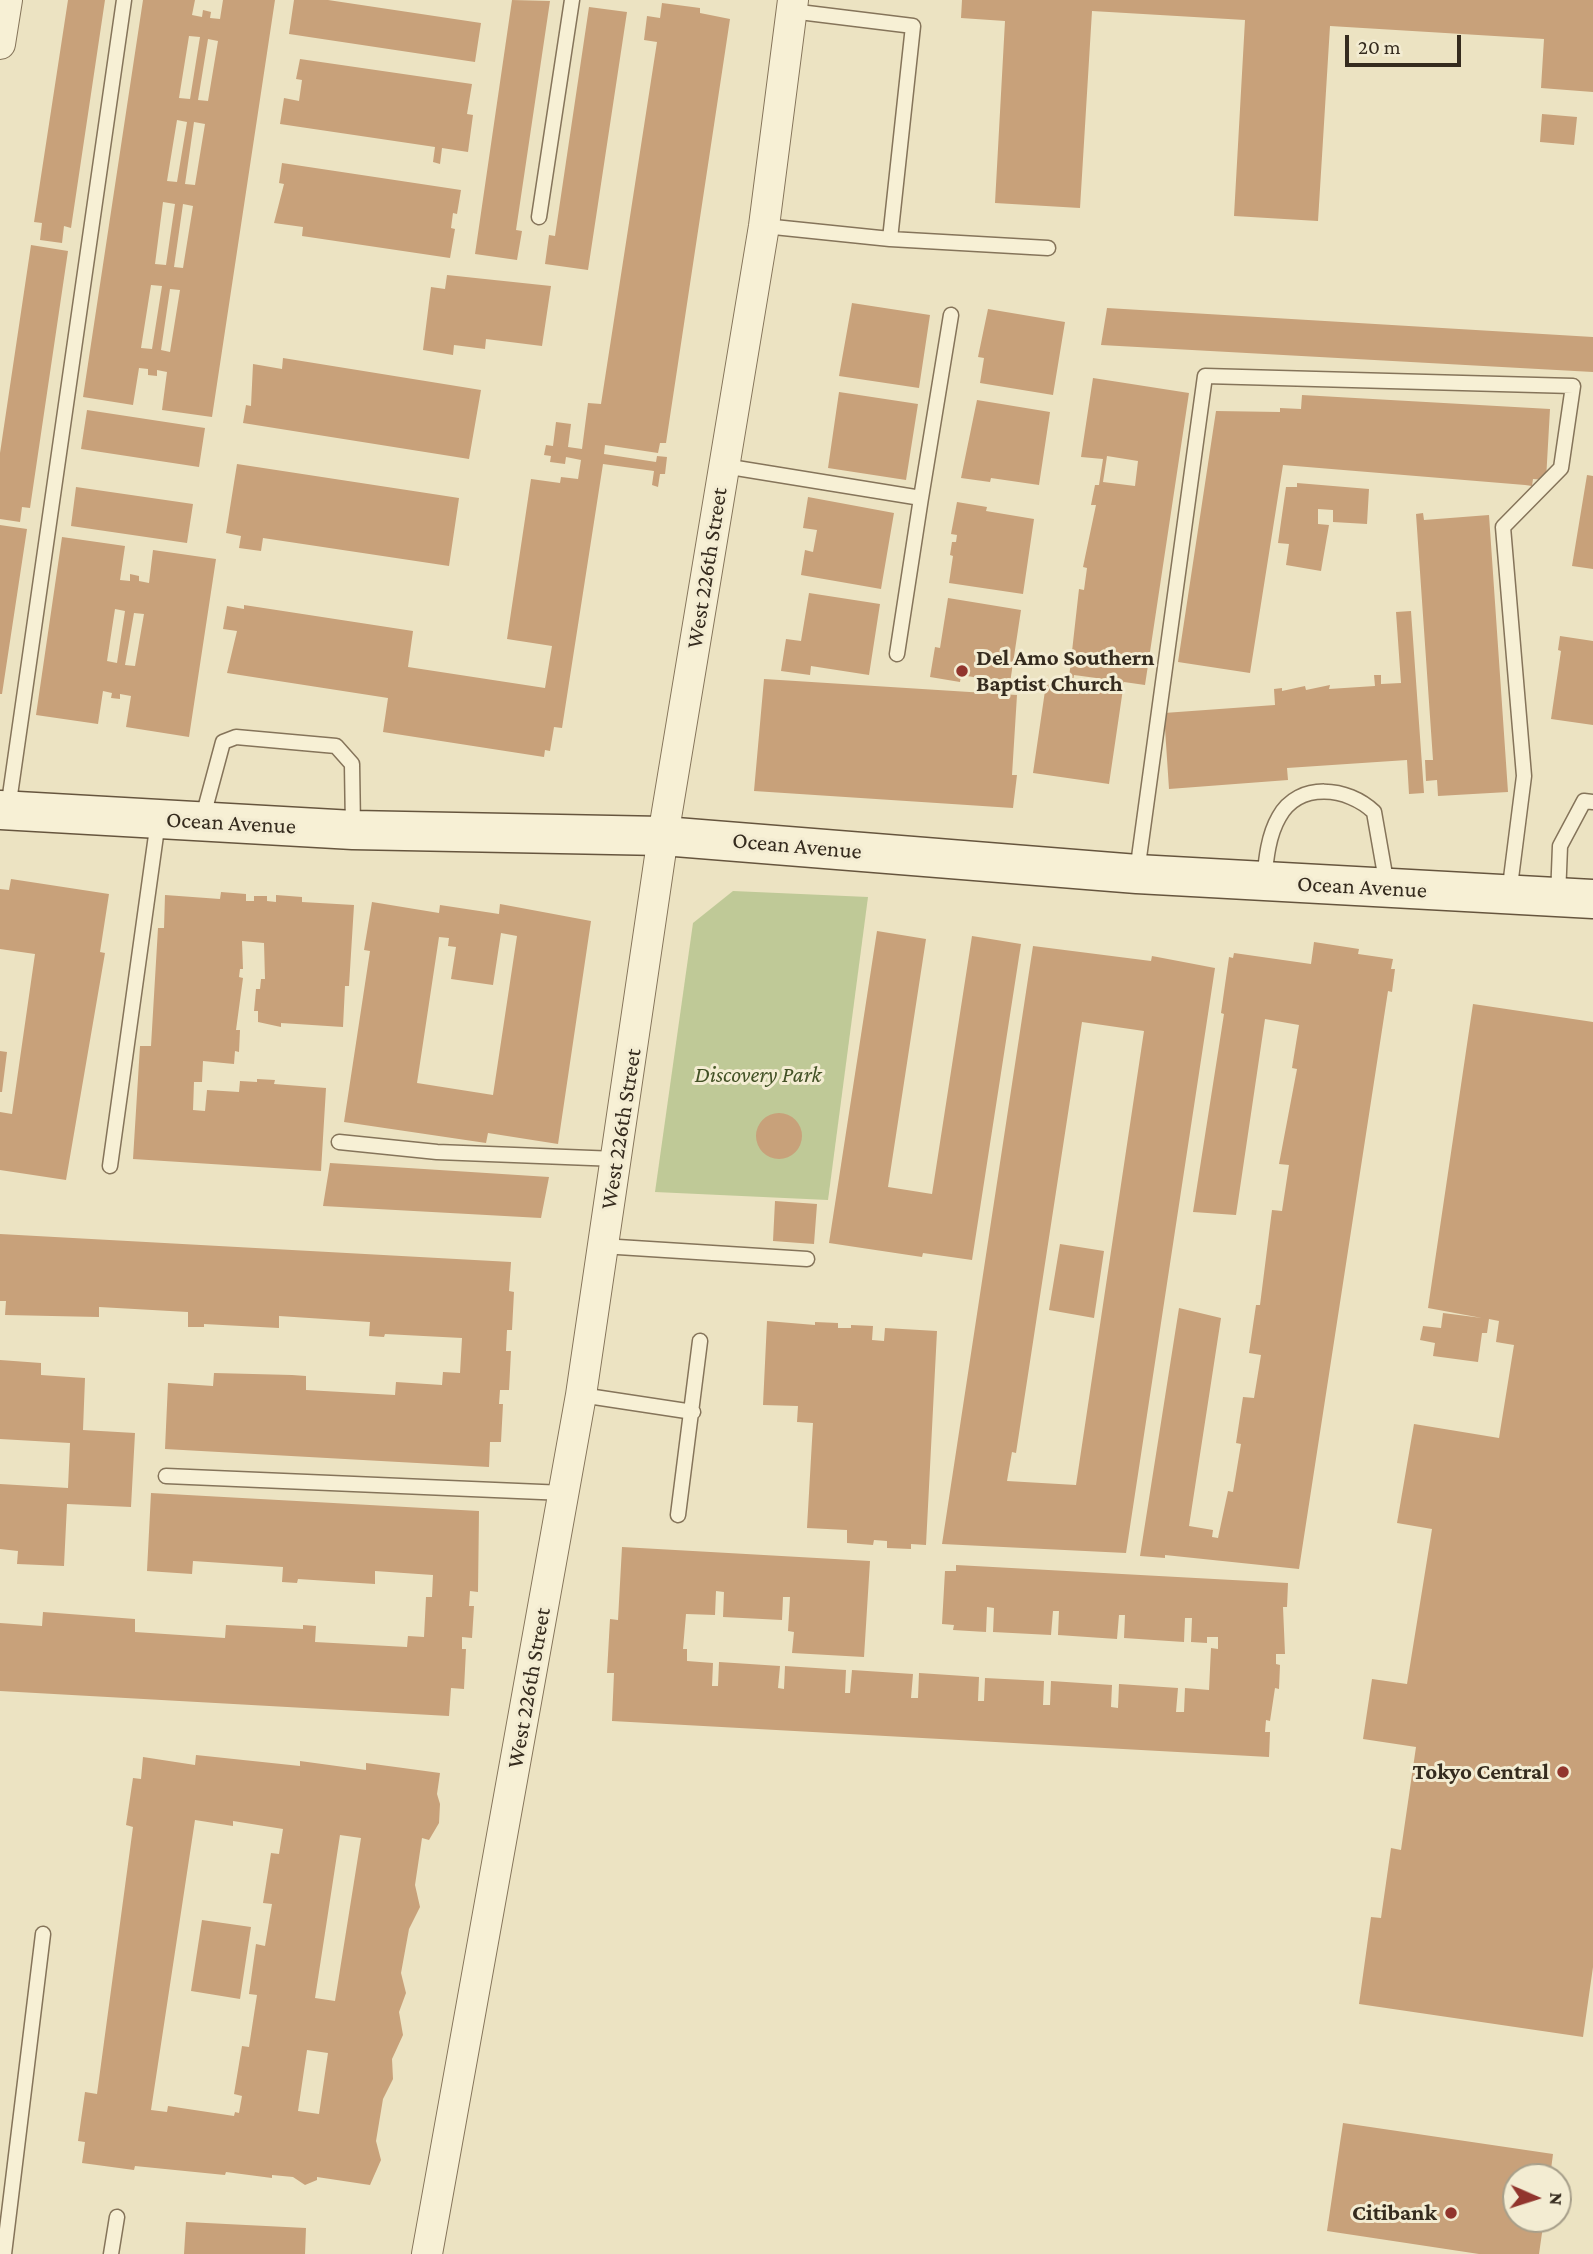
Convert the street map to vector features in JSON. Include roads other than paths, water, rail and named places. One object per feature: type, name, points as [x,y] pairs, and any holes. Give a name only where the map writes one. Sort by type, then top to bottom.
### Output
[{"type":"street","points":[[0,44],[7,0]]},
{"type":"street","name":"West 226th Street","points":[[427,2254],[565,1493],[617,1159],[663,836],[764,226],[792,5]]},
{"type":"street","name":"Ocean Avenue","points":[[4,811],[353,830],[663,836],[1137,874],[1576,898]]},
{"type":"lane","points":[[4,811],[124,0]]},
{"type":"lane","points":[[539,217],[572,0]]},
{"type":"lane","points":[[792,5],[913,26],[890,239]]},
{"type":"lane","points":[[764,226],[890,239],[1048,248]]},
{"type":"lane","points":[[897,654],[951,315]]},
{"type":"lane","points":[[1137,874],[1205,376],[1573,386],[1561,468],[1503,527],[1524,776],[1509,895]]},
{"type":"lane","points":[[724,466],[921,498]]},
{"type":"lane","points":[[202,821],[218,754],[223,742],[236,737],[336,746],[352,764],[353,830]]},
{"type":"lane","points":[[1264,881],[1267,852],[1279,815],[1306,794],[1339,792],[1356,798],[1374,811],[1387,888]]},
{"type":"lane","points":[[1576,898],[1560,846],[1584,801],[1593,802]]},
{"type":"lane","points":[[110,1166],[159,819]]},
{"type":"lane","points":[[339,1142],[438,1152],[617,1159]]},
{"type":"lane","points":[[602,1247],[807,1259]]},
{"type":"lane","points":[[678,1515],[700,1340]]},
{"type":"lane","points":[[580,1395],[693,1412]]},
{"type":"lane","points":[[166,1476],[565,1493]]},
{"type":"lane","points":[[4,2254],[43,1934]]},
{"type":"lane","points":[[111,2254],[117,2217]]},
{"type":"place","name":"Del Amo Southern Baptist Church","points":[[962,671]]},
{"type":"place","name":"Tokyo Central","points":[[1563,1772]]},
{"type":"place","name":"Citibank","points":[[1451,2213]]},
{"type":"park label","name":"Discovery Park","points":[[758,1075]]}]
